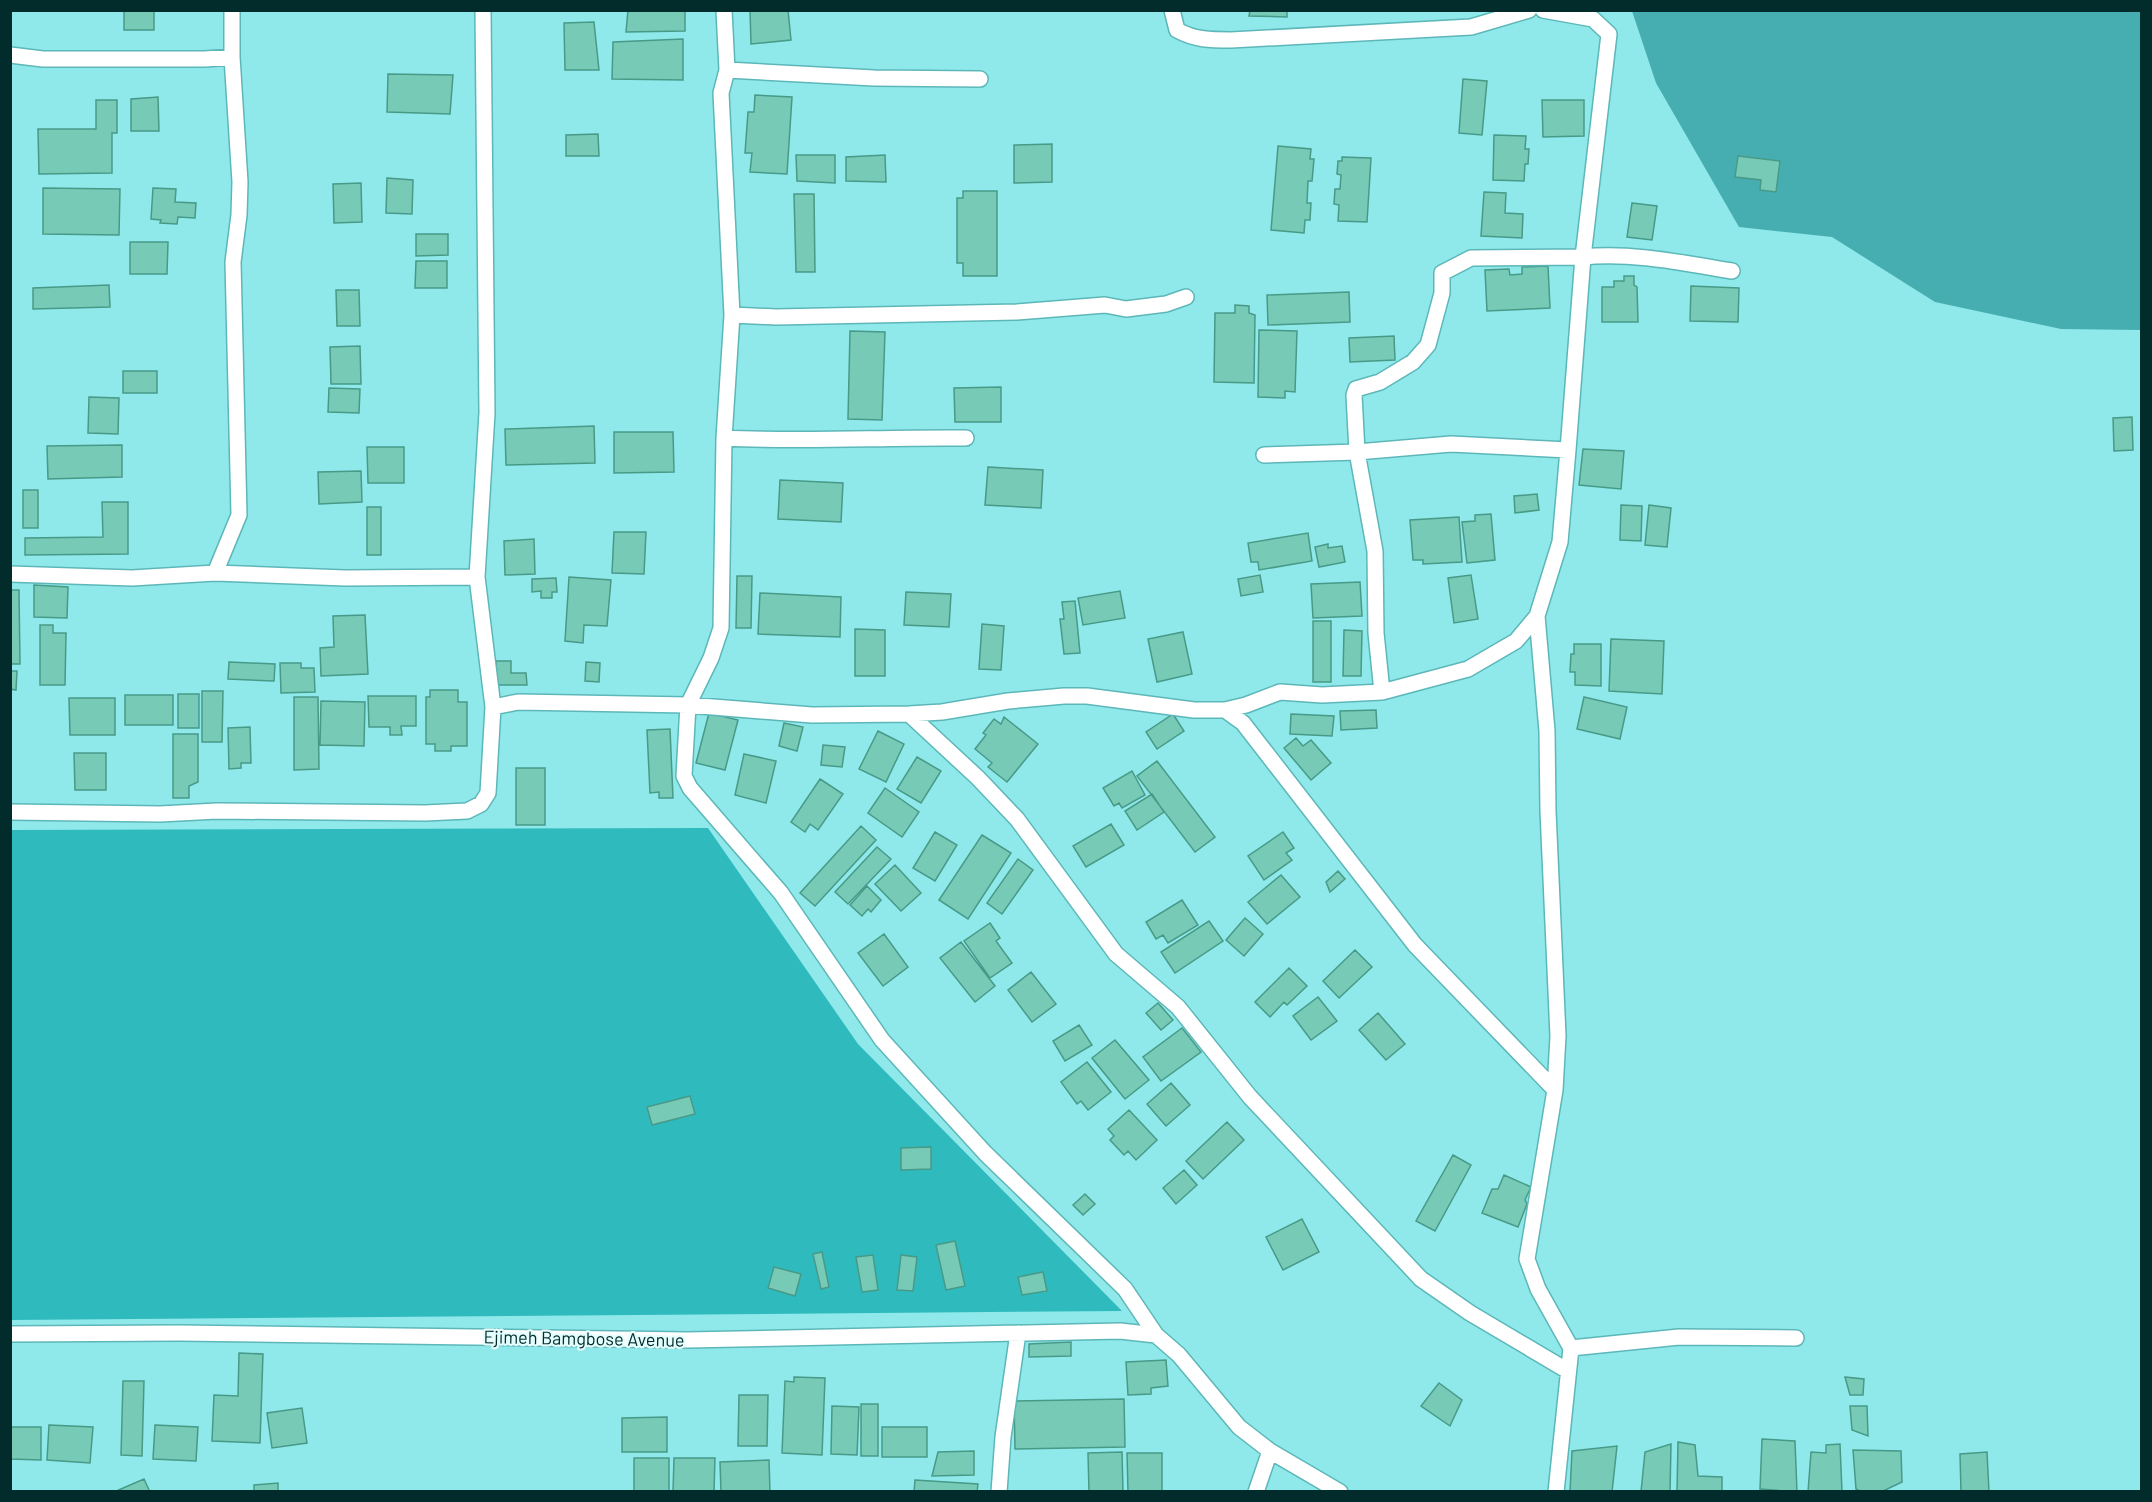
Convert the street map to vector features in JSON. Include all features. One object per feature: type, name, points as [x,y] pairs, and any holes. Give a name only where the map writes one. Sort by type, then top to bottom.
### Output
[{"type":"street","points":[[215,573],[239,515],[233,262],[239,215],[240,182],[232,57],[232,10]]},
{"type":"street","points":[[10,812],[160,814],[217,811],[414,813],[467,811],[481,804],[488,793],[493,707],[477,577],[487,413],[483,10]]},
{"type":"street","points":[[724,10],[727,70],[721,93],[732,315],[724,438],[721,628],[711,658],[688,705],[684,776],[690,788],[781,892],[882,1040],[985,1153],[1125,1289],[1156,1335],[1179,1355],[1239,1427],[1270,1451],[1340,1491]]},
{"type":"street","points":[[1172,10],[1177,30],[1190,37],[1222,40],[1470,27],[1529,10]]},
{"type":"street","points":[[1543,10],[1593,19],[1609,34],[1583,257],[1560,542],[1537,616],[1547,731],[1548,811],[1558,1036],[1555,1089],[1527,1259],[1538,1289],[1571,1348],[1556,1491]]},
{"type":"street","points":[[10,55],[55,59],[232,57]]},
{"type":"street","points":[[727,70],[874,78],[980,79]]},
{"type":"street","points":[[1382,692],[1376,633],[1375,551],[1357,452],[1354,395],[1356,389],[1380,382],[1413,362],[1428,345],[1442,293],[1442,273],[1470,258],[1608,255],[1681,262],[1732,271]]},
{"type":"street","points":[[732,315],[776,317],[1017,312],[1105,305],[1126,309],[1166,304],[1186,297]]},
{"type":"street","points":[[724,438],[774,440],[966,438]]},
{"type":"street","points":[[1264,455],[1357,452],[1451,444],[1569,450]]},
{"type":"street","points":[[10,574],[132,578],[215,573],[345,578],[477,577]]},
{"type":"street","points":[[493,707],[518,702],[545,701],[688,705],[812,715],[909,714],[942,712],[1008,701],[1087,696],[1194,710],[1225,710],[1280,692],[1322,695],[1382,692],[1468,669],[1516,641],[1537,616]]},
{"type":"street","points":[[1225,710],[1243,723],[1415,945],[1555,1089]]},
{"type":"street","points":[[909,714],[978,778],[1017,819],[1116,954],[1178,1007],[1250,1097],[1421,1279],[1470,1313],[1569,1371]]},
{"type":"street","name":"Ejimeh Bamgbose Avenue","points":[[10,1334],[179,1333],[687,1340],[1120,1331],[1156,1335]]},
{"type":"street","points":[[999,1491],[1003,1437],[1018,1333]]},
{"type":"street","points":[[1571,1348],[1679,1336],[1796,1338]]},
{"type":"street","points":[[1256,1491],[1270,1451]]},
{"type":"shaded area","points":[[1632,11],[2141,11],[2141,330],[2061,329],[1935,302],[1832,237],[1739,227],[1656,83]]},
{"type":"shaded area","points":[[708,828],[858,1044],[1122,1311],[11,1320],[10,830]]},
{"type":"building","points":[[124,10],[154,10],[154,30],[124,30]]},
{"type":"building","points":[[628,10],[685,10],[685,31],[626,32]]},
{"type":"building","points":[[750,10],[788,10],[791,40],[751,44]]},
{"type":"building","points":[[1250,10],[1287,10],[1287,17],[1249,16]]},
{"type":"building","points":[[594,22],[599,70],[565,70],[564,23]]},
{"type":"building","points":[[683,39],[683,80],[612,79],[613,42]]},
{"type":"building","points":[[388,74],[453,75],[450,114],[387,112]]},
{"type":"building","points":[[1463,79],[1487,81],[1482,135],[1459,133]]},
{"type":"building","points":[[755,95],[792,97],[787,174],[750,172],[752,153],[745,153],[748,112],[754,112]]},
{"type":"building","points":[[158,97],[159,131],[131,131],[131,99]]},
{"type":"building","points":[[96,100],[117,100],[117,133],[112,133],[112,173],[39,174],[38,129],[96,129]]},
{"type":"building","points":[[1542,100],[1584,100],[1584,136],[1543,137]]},
{"type":"building","points":[[598,134],[599,156],[566,156],[566,135]]},
{"type":"building","points":[[1494,135],[1526,136],[1525,149],[1529,149],[1524,181],[1493,180]]},
{"type":"building","points":[[1052,144],[1052,182],[1014,183],[1014,145]]},
{"type":"building","points":[[1278,146],[1311,149],[1310,159],[1314,159],[1312,181],[1308,181],[1307,203],[1311,203],[1310,220],[1305,220],[1304,233],[1271,230]]},
{"type":"building","points":[[796,155],[835,155],[835,183],[797,181]]},
{"type":"building","points":[[885,155],[886,182],[846,181],[846,157]]},
{"type":"building","points":[[1738,156],[1780,161],[1776,192],[1760,190],[1761,180],[1735,177]]},
{"type":"building","points":[[1342,157],[1371,158],[1367,222],[1338,221],[1339,205],[1334,204],[1335,189],[1340,189],[1341,175],[1337,174],[1338,161],[1342,161]]},
{"type":"building","points":[[387,178],[413,180],[412,214],[386,213]]},
{"type":"building","points":[[361,183],[362,222],[334,223],[333,184]]},
{"type":"building","points":[[43,188],[120,189],[119,235],[43,234]]},
{"type":"building","points":[[153,188],[176,189],[175,202],[196,203],[195,218],[178,217],[177,224],[160,223],[161,220],[151,219]]},
{"type":"building","points":[[963,191],[997,191],[997,276],[963,276],[963,263],[957,263],[957,198],[963,198]]},
{"type":"building","points":[[1484,192],[1506,193],[1505,213],[1523,214],[1522,238],[1481,236]]},
{"type":"building","points":[[794,194],[814,194],[815,272],[796,272]]},
{"type":"building","points":[[1632,203],[1657,206],[1652,240],[1627,237]]},
{"type":"building","points":[[416,234],[448,234],[448,255],[416,256]]},
{"type":"building","points":[[130,242],[168,242],[167,274],[130,274]]},
{"type":"building","points":[[416,261],[447,261],[447,288],[415,288]]},
{"type":"building","points":[[1548,266],[1550,308],[1487,311],[1485,270],[1509,269],[1510,275],[1522,274],[1522,267]]},
{"type":"building","points":[[1624,276],[1634,276],[1634,285],[1637,287],[1638,322],[1602,322],[1602,287],[1614,287],[1614,281],[1624,281]]},
{"type":"building","points":[[109,285],[110,307],[33,309],[33,288]]},
{"type":"building","points":[[1691,286],[1739,288],[1738,322],[1690,321]]},
{"type":"building","points":[[336,290],[359,290],[360,326],[337,326]]},
{"type":"building","points":[[1349,292],[1350,322],[1268,325],[1267,295]]},
{"type":"building","points":[[1235,305],[1249,306],[1249,313],[1255,315],[1254,383],[1214,382],[1215,313],[1235,313]]},
{"type":"building","points":[[1259,330],[1297,331],[1295,392],[1285,391],[1285,398],[1258,397]]},
{"type":"building","points":[[850,331],[885,332],[882,420],[848,419]]},
{"type":"building","points":[[1394,336],[1395,360],[1350,362],[1349,338]]},
{"type":"building","points":[[360,346],[361,384],[331,384],[330,347]]},
{"type":"building","points":[[123,371],[157,371],[157,393],[123,393]]},
{"type":"building","points":[[1001,387],[1001,422],[955,422],[954,388]]},
{"type":"building","points":[[329,388],[360,389],[359,413],[328,412]]},
{"type":"building","points":[[89,397],[119,398],[118,434],[88,433]]},
{"type":"building","points":[[2132,417],[2133,450],[2114,451],[2113,418]]},
{"type":"building","points":[[594,426],[595,463],[506,465],[505,429]]},
{"type":"building","points":[[614,432],[673,432],[674,472],[614,473]]},
{"type":"building","points":[[122,445],[122,477],[48,479],[47,446]]},
{"type":"building","points":[[367,447],[404,447],[404,483],[368,483]]},
{"type":"building","points":[[1583,449],[1624,451],[1621,489],[1579,485]]},
{"type":"building","points":[[988,467],[1043,470],[1041,508],[985,505]]},
{"type":"building","points":[[361,471],[362,502],[319,504],[318,472]]},
{"type":"building","points":[[780,480],[843,483],[841,522],[778,519]]},
{"type":"building","points":[[23,490],[38,490],[38,528],[23,528]]},
{"type":"building","points":[[1537,494],[1539,510],[1515,513],[1514,496]]},
{"type":"building","points":[[102,502],[128,502],[128,554],[25,555],[25,538],[103,537]]},
{"type":"building","points":[[1621,505],[1642,506],[1641,541],[1620,540]]},
{"type":"building","points":[[1649,505],[1671,508],[1667,547],[1645,545]]},
{"type":"building","points":[[367,507],[381,507],[381,555],[367,555]]},
{"type":"building","points":[[1491,514],[1495,560],[1467,563],[1462,522],[1475,521],[1475,515]]},
{"type":"building","points":[[1459,517],[1462,562],[1423,564],[1423,560],[1413,560],[1410,520]]},
{"type":"building","points":[[614,532],[646,532],[644,574],[612,573]]},
{"type":"building","points":[[1308,533],[1312,561],[1259,570],[1258,562],[1251,562],[1248,543]]},
{"type":"building","points":[[534,539],[535,574],[505,575],[504,541]]},
{"type":"building","points":[[1328,544],[1328,548],[1342,546],[1345,562],[1319,567],[1315,547]]},
{"type":"building","points":[[1260,575],[1263,592],[1241,596],[1238,579]]},
{"type":"building","points":[[1471,575],[1478,619],[1454,623],[1448,578]]},
{"type":"building","points":[[737,576],[752,576],[751,628],[736,628]]},
{"type":"building","points":[[569,577],[611,580],[607,626],[584,625],[583,643],[565,641]]},
{"type":"building","points":[[556,578],[557,592],[552,592],[552,598],[541,598],[541,591],[532,592],[532,579]]},
{"type":"building","points":[[1360,582],[1362,616],[1313,618],[1311,584]]},
{"type":"building","points":[[34,585],[68,587],[67,618],[34,617]]},
{"type":"building","points":[[10,590],[19,590],[20,664],[10,664]]},
{"type":"building","points":[[1120,591],[1125,618],[1083,625],[1078,598]]},
{"type":"building","points":[[906,592],[951,594],[949,627],[904,625]]},
{"type":"building","points":[[760,593],[841,597],[840,637],[758,634]]},
{"type":"building","points":[[1075,601],[1080,653],[1064,654],[1060,619],[1064,619],[1062,602]]},
{"type":"building","points":[[365,615],[368,674],[321,676],[320,648],[334,647],[333,616]]},
{"type":"building","points":[[1313,621],[1331,621],[1331,682],[1313,682]]},
{"type":"building","points":[[982,624],[1004,626],[1001,670],[979,669]]},
{"type":"building","points":[[40,625],[53,625],[53,633],[66,633],[65,685],[40,685]]},
{"type":"building","points":[[855,629],[885,630],[885,676],[855,676]]},
{"type":"building","points":[[1344,630],[1362,631],[1361,676],[1343,676]]},
{"type":"building","points":[[1183,632],[1192,674],[1157,682],[1148,639]]},
{"type":"building","points":[[1611,639],[1664,641],[1662,694],[1609,691]]},
{"type":"building","points":[[1574,644],[1601,644],[1601,686],[1575,685],[1575,672],[1570,672]]},
{"type":"building","points":[[496,661],[511,661],[511,673],[526,673],[527,685],[497,685]]},
{"type":"building","points":[[229,662],[275,664],[274,681],[228,679]]},
{"type":"building","points":[[586,662],[600,663],[599,682],[585,681]]},
{"type":"building","points":[[280,663],[301,663],[301,668],[314,668],[315,692],[281,693]]},
{"type":"building","points":[[10,671],[17,671],[16,690],[10,689]]},
{"type":"building","points":[[430,690],[458,690],[458,702],[467,702],[467,746],[451,746],[451,751],[435,751],[435,744],[426,744],[426,697],[430,697]]},
{"type":"building","points":[[202,691],[223,691],[222,742],[202,742]]},
{"type":"building","points":[[178,694],[199,694],[199,728],[178,728]]},
{"type":"building","points":[[125,695],[173,695],[173,725],[125,725]]},
{"type":"building","points":[[368,696],[416,696],[416,726],[401,726],[402,735],[390,735],[390,727],[369,727]]},
{"type":"building","points":[[294,697],[318,697],[319,769],[294,770]]},
{"type":"building","points":[[1584,697],[1627,707],[1620,739],[1577,729]]},
{"type":"building","points":[[69,698],[115,698],[115,735],[70,735]]},
{"type":"building","points":[[321,701],[365,702],[364,746],[320,745]]},
{"type":"building","points":[[1376,710],[1377,728],[1341,730],[1340,711]]},
{"type":"building","points":[[709,713],[738,720],[725,770],[696,763]]},
{"type":"building","points":[[1173,714],[1184,731],[1157,749],[1146,732]]},
{"type":"building","points":[[1291,714],[1334,716],[1332,736],[1290,734]]},
{"type":"building","points":[[1004,717],[1038,744],[1007,782],[988,767],[992,763],[975,749],[986,735],[983,733],[994,719],[1001,724]]},
{"type":"building","points":[[784,723],[803,727],[797,751],[779,746]]},
{"type":"building","points":[[250,727],[251,763],[241,763],[241,768],[229,769],[228,728]]},
{"type":"building","points":[[670,729],[673,798],[659,798],[659,792],[650,793],[647,730]]},
{"type":"building","points":[[878,731],[904,744],[886,782],[859,769]]},
{"type":"building","points":[[173,734],[198,734],[198,782],[189,786],[189,798],[173,798]]},
{"type":"building","points":[[1296,738],[1303,746],[1311,740],[1331,763],[1311,780],[1284,748]]},
{"type":"building","points":[[823,745],[845,747],[842,767],[821,765]]},
{"type":"building","points":[[74,753],[106,753],[106,790],[75,790]]},
{"type":"building","points":[[744,754],[776,761],[766,803],[735,795]]},
{"type":"building","points":[[917,757],[941,771],[921,803],[897,789]]},
{"type":"building","points":[[1157,761],[1215,837],[1195,852],[1137,776]]},
{"type":"building","points":[[516,768],[545,768],[545,825],[516,825]]},
{"type":"building","points":[[1132,771],[1145,795],[1122,808],[1119,803],[1114,806],[1103,788]]},
{"type":"building","points":[[820,779],[843,794],[818,830],[810,824],[805,832],[791,822]]},
{"type":"building","points":[[885,788],[919,812],[902,837],[868,813]]},
{"type":"building","points":[[1152,794],[1164,812],[1137,830],[1125,811]]},
{"type":"building","points":[[1111,824],[1124,845],[1086,867],[1073,846]]},
{"type":"building","points":[[861,826],[876,840],[815,906],[800,893]]},
{"type":"building","points":[[935,832],[957,845],[935,881],[913,868]]},
{"type":"building","points":[[1283,832],[1294,848],[1286,853],[1292,860],[1264,880],[1248,856]]},
{"type":"building","points":[[982,835],[1011,853],[968,919],[939,900]]},
{"type":"building","points":[[877,847],[891,859],[848,904],[835,892]]},
{"type":"building","points":[[1018,859],[1033,870],[1002,914],[987,903]]},
{"type":"building","points":[[895,865],[921,893],[901,911],[875,884]]},
{"type":"building","points":[[1338,871],[1345,879],[1330,892],[1326,882]]},
{"type":"building","points":[[1281,875],[1300,897],[1267,924],[1248,902]]},
{"type":"building","points":[[867,886],[881,900],[871,912],[868,909],[862,916],[850,905]]},
{"type":"building","points":[[1182,900],[1198,925],[1168,943],[1163,935],[1156,939],[1146,922]]},
{"type":"building","points":[[1245,918],[1263,934],[1244,956],[1226,940]]},
{"type":"building","points":[[1209,921],[1223,941],[1175,973],[1161,952]]},
{"type":"building","points":[[990,923],[1000,938],[996,941],[1012,963],[990,978],[964,941]]},
{"type":"building","points":[[884,934],[908,967],[883,986],[858,953]]},
{"type":"building","points":[[961,942],[995,986],[975,1002],[940,958]]},
{"type":"building","points":[[1355,950],[1372,967],[1339,998],[1323,981]]},
{"type":"building","points":[[1289,968],[1307,986],[1287,1005],[1284,1002],[1270,1017],[1255,1002]]},
{"type":"building","points":[[1031,972],[1056,1004],[1032,1022],[1008,990]]},
{"type":"building","points":[[1318,997],[1337,1021],[1311,1040],[1293,1016]]},
{"type":"building","points":[[1158,1003],[1173,1020],[1161,1030],[1146,1013]]},
{"type":"building","points":[[1378,1013],[1405,1044],[1386,1060],[1359,1030]]},
{"type":"building","points":[[1079,1025],[1092,1045],[1065,1061],[1053,1041]]},
{"type":"building","points":[[1182,1028],[1201,1052],[1161,1081],[1143,1057]]},
{"type":"building","points":[[1115,1040],[1149,1080],[1125,1099],[1092,1058]]},
{"type":"building","points":[[1087,1062],[1111,1092],[1088,1110],[1081,1101],[1077,1104],[1061,1082]]},
{"type":"building","points":[[1171,1083],[1190,1105],[1166,1126],[1147,1104]]},
{"type":"building","points":[[690,1096],[695,1114],[652,1125],[647,1107]]},
{"type":"building","points":[[1129,1110],[1157,1140],[1136,1160],[1128,1151],[1124,1155],[1110,1140],[1114,1136],[1108,1129]]},
{"type":"building","points":[[1227,1122],[1244,1140],[1203,1179],[1186,1161]]},
{"type":"building","points":[[931,1147],[931,1169],[901,1170],[901,1148]]},
{"type":"building","points":[[1453,1155],[1471,1165],[1435,1231],[1416,1221]]},
{"type":"building","points":[[1184,1170],[1197,1185],[1176,1204],[1163,1188]]},
{"type":"building","points":[[1504,1175],[1531,1187],[1518,1227],[1482,1213],[1492,1189],[1498,1189]]},
{"type":"building","points":[[1085,1194],[1095,1204],[1083,1215],[1073,1205]]},
{"type":"building","points":[[1302,1219],[1319,1252],[1283,1270],[1266,1237]]},
{"type":"building","points":[[955,1241],[965,1286],[946,1290],[936,1245]]},
{"type":"building","points":[[822,1252],[829,1287],[821,1289],[813,1254]]},
{"type":"building","points":[[873,1255],[878,1290],[862,1292],[856,1257]]},
{"type":"building","points":[[901,1255],[917,1257],[913,1291],[897,1290]]},
{"type":"building","points":[[774,1267],[801,1274],[795,1296],[768,1288]]},
{"type":"building","points":[[1043,1272],[1047,1291],[1022,1295],[1018,1277]]},
{"type":"building","points":[[1071,1342],[1071,1356],[1029,1357],[1029,1344]]},
{"type":"building","points":[[239,1353],[263,1354],[260,1443],[212,1441],[214,1395],[238,1396]]},
{"type":"building","points":[[1166,1360],[1168,1386],[1151,1388],[1151,1394],[1128,1395],[1126,1362]]},
{"type":"building","points":[[794,1377],[825,1378],[822,1455],[782,1453],[785,1381],[794,1382]]},
{"type":"building","points":[[1845,1377],[1864,1379],[1863,1395],[1850,1395]]},
{"type":"building","points":[[123,1381],[144,1381],[142,1456],[121,1455]]},
{"type":"building","points":[[1439,1383],[1462,1400],[1450,1426],[1421,1406]]},
{"type":"building","points":[[739,1395],[768,1395],[767,1446],[738,1446]]},
{"type":"building","points":[[1124,1399],[1125,1447],[1015,1449],[1014,1401]]},
{"type":"building","points":[[861,1404],[878,1404],[878,1456],[861,1456]]},
{"type":"building","points":[[832,1406],[859,1407],[857,1455],[831,1454]]},
{"type":"building","points":[[1850,1406],[1867,1406],[1868,1436],[1852,1430]]},
{"type":"building","points":[[302,1408],[307,1443],[272,1448],[267,1413]]},
{"type":"building","points":[[667,1417],[667,1452],[622,1452],[622,1418]]},
{"type":"building","points":[[49,1425],[93,1427],[90,1463],[47,1460]]},
{"type":"building","points":[[155,1425],[198,1427],[196,1461],[153,1459]]},
{"type":"building","points":[[10,1427],[41,1427],[41,1460],[10,1459]]},
{"type":"building","points":[[882,1427],[927,1427],[927,1457],[882,1457]]},
{"type":"building","points":[[1762,1439],[1795,1441],[1797,1492],[1760,1489]]},
{"type":"building","points":[[1678,1442],[1695,1445],[1698,1476],[1722,1477],[1722,1492],[1677,1492]]},
{"type":"building","points":[[1671,1444],[1670,1492],[1641,1492],[1645,1452]]},
{"type":"building","points":[[1840,1444],[1842,1492],[1808,1492],[1811,1452],[1826,1453],[1826,1445]]},
{"type":"building","points":[[1617,1446],[1612,1492],[1570,1492],[1572,1451]]},
{"type":"building","points":[[1853,1450],[1901,1451],[1902,1482],[1881,1492],[1862,1492],[1856,1489]]},
{"type":"building","points":[[974,1451],[974,1475],[932,1476],[938,1452]]},
{"type":"building","points":[[1122,1452],[1123,1492],[1089,1492],[1088,1453]]},
{"type":"building","points":[[1987,1452],[1989,1492],[1961,1492],[1960,1454]]},
{"type":"building","points":[[1127,1453],[1162,1453],[1162,1492],[1128,1492]]},
{"type":"building","points":[[634,1458],[669,1458],[669,1492],[634,1492]]},
{"type":"building","points":[[674,1458],[715,1458],[714,1492],[673,1492]]},
{"type":"building","points":[[769,1460],[770,1492],[721,1492],[720,1462]]},
{"type":"building","points":[[144,1479],[150,1492],[114,1492]]},
{"type":"building","points":[[915,1480],[978,1484],[977,1492],[914,1492]]},
{"type":"building","points":[[278,1483],[278,1492],[254,1492],[254,1485]]}]
